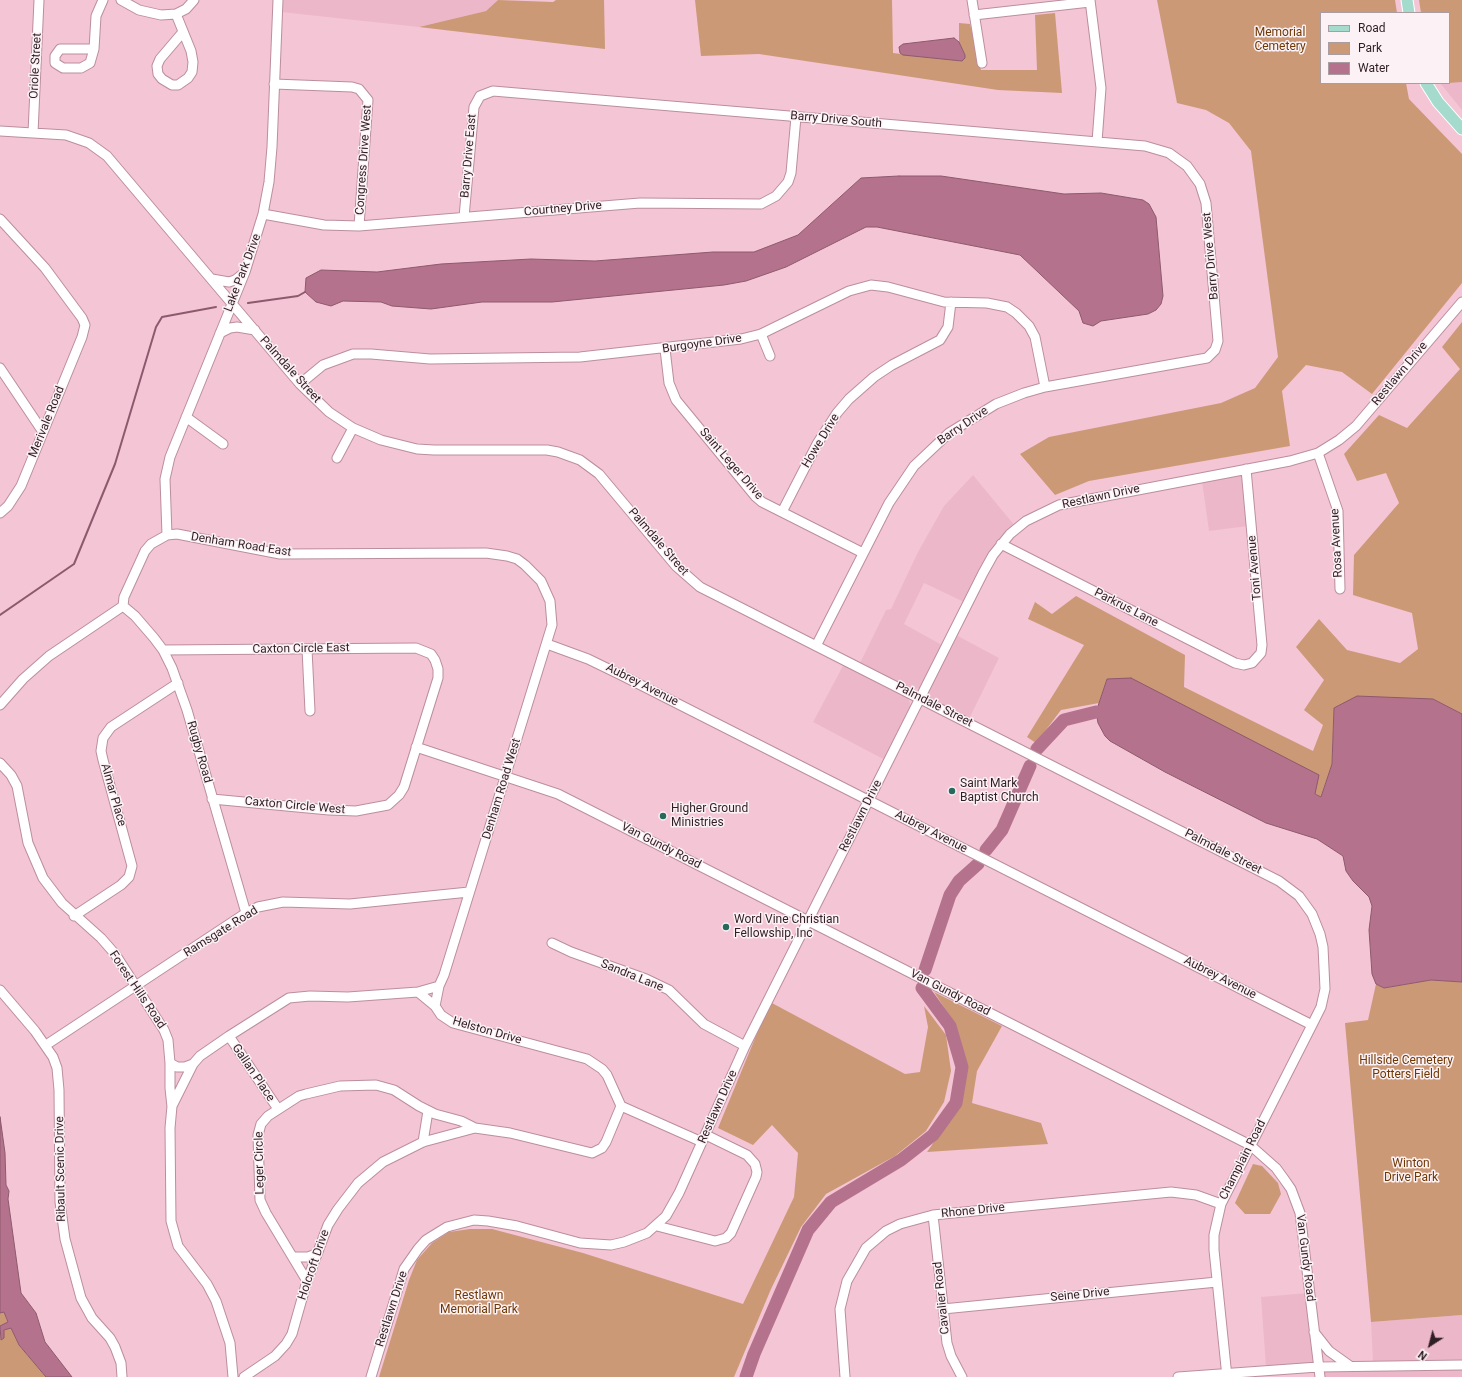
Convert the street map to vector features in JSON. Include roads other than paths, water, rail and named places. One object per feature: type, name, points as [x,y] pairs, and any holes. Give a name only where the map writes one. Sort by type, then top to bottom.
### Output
[{"type":"main road","points":[[1407,0],[1409,12]]},
{"type":"main road","points":[[1427,84],[1438,102],[1462,129]]},
{"type":"street","name":"Oriole Street","points":[[33,133],[39,0]]},
{"type":"street","points":[[94,49],[96,16],[103,0]]},
{"type":"street","points":[[121,0],[139,10],[150,13],[176,14],[186,9],[194,0]]},
{"type":"street","name":"Lake Park Drive","points":[[167,535],[165,479],[167,468],[186,417],[245,272],[263,214],[269,182],[278,0]]},
{"type":"street","points":[[972,0],[982,63]]},
{"type":"street","points":[[974,16],[1090,1],[1101,88],[1097,142]]},
{"type":"street","points":[[176,14],[191,51],[192,72],[184,83],[172,85],[162,79],[158,74],[157,66],[165,53],[183,32]]},
{"type":"street","name":"Congress Drive West","points":[[274,84],[352,87],[365,94],[369,107],[359,226]]},
{"type":"street","name":"Barry Drive South","points":[[480,96],[493,91],[1145,146],[1170,153],[1187,166]]},
{"type":"street","name":"Barry Drive East","points":[[464,217],[474,107],[480,96]]},
{"type":"street","name":"Courtney Drive","points":[[263,214],[324,225],[359,226],[640,203],[761,204],[776,196],[788,182],[791,173],[796,117]]},
{"type":"street","name":"Palmdale Street","points":[[0,131],[66,135],[99,149],[116,164],[300,384],[319,403],[353,428],[381,440],[417,449],[548,450],[580,460],[599,474],[676,566],[700,587],[1279,881],[1290,888],[1303,901],[1312,914],[1317,923],[1323,947],[1325,989],[1321,1007],[1312,1025]]},
{"type":"street","name":"Barry Drive West","points":[[1187,166],[1200,184],[1206,203],[1218,342],[1215,350]]},
{"type":"street","name":"Merivale Road","points":[[0,219],[45,268],[82,318],[85,325],[82,338],[22,486],[8,506],[0,513]]},
{"type":"street","points":[[212,279],[230,282],[245,272]]},
{"type":"street","name":"Burgoyne Drive","points":[[300,384],[323,365],[354,354],[430,359],[580,358],[741,339],[761,334],[849,291],[862,287],[882,286],[929,299],[951,302],[987,303],[1007,307],[1021,316],[1030,326],[1035,337],[1045,387]]},
{"type":"street","name":"Howe Drive","points":[[782,512],[817,444],[849,399],[874,377],[892,365],[940,340],[948,328],[951,302]]},
{"type":"street","name":"Restlawn Drive","points":[[371,1377],[404,1269],[426,1240],[447,1227],[474,1220],[501,1222],[596,1246],[624,1242],[647,1233],[657,1226],[666,1216],[680,1193],[745,1046],[983,573],[1001,544],[1022,524],[1059,505],[1290,461],[1318,453],[1339,440],[1356,426],[1462,302]]},
{"type":"street","points":[[220,333],[230,328],[237,327],[255,330]]},
{"type":"street","points":[[761,334],[770,356]]},
{"type":"street","name":"Saint Leger Drive","points":[[665,349],[669,383],[676,400],[755,496],[782,512],[863,552]]},
{"type":"street","name":"Barry Drive","points":[[816,646],[889,503],[914,466],[939,441],[972,418],[996,404],[1024,393],[1045,387],[1207,358],[1215,350]]},
{"type":"street","points":[[0,368],[43,432]]},
{"type":"street","points":[[186,417],[223,444]]},
{"type":"street","points":[[337,458],[353,428]]},
{"type":"street","name":"Rosa Avenue","points":[[1318,453],[1338,511],[1340,589]]},
{"type":"street","name":"Toni Avenue","points":[[1246,469],[1262,646],[1261,653],[1252,663]]},
{"type":"street","name":"Denham Road East","points":[[167,535],[177,534],[280,554],[486,553],[507,556],[525,565],[546,590]]},
{"type":"street","points":[[0,705],[23,679],[49,656],[123,606],[124,597],[145,551],[151,544],[167,535]]},
{"type":"street","name":"Parkrus Lane","points":[[1001,544],[1235,664],[1244,665],[1252,663]]},
{"type":"street","name":"Denham Road West","points":[[439,986],[547,644],[552,625],[552,612],[546,590]]},
{"type":"street","name":"Rugby Road","points":[[123,606],[135,616],[163,650],[178,683],[246,913]]},
{"type":"street","name":"Aubrey Avenue","points":[[547,644],[588,659],[621,674],[1312,1025]]},
{"type":"street","points":[[307,648],[310,712]]},
{"type":"street","name":"Caxton Circle East","points":[[163,650],[416,648],[424,650],[436,660]]},
{"type":"street","name":"Caxton Circle West","points":[[212,799],[329,810],[356,811],[388,805],[399,795],[416,747],[438,678],[436,660]]},
{"type":"street","name":"Almar Place","points":[[74,916],[121,885],[129,877],[132,866],[103,760],[101,751],[103,738],[111,727],[178,683]]},
{"type":"street","name":"Van Gundy Road","points":[[416,747],[558,794],[1250,1145],[1276,1168],[1291,1189],[1298,1207],[1303,1226],[1320,1377]]},
{"type":"street","name":"Forest Hills Road","points":[[0,763],[12,776],[17,786],[28,843],[36,864],[50,889],[74,916],[111,950],[137,987],[164,1030],[168,1040],[172,1107]]},
{"type":"street","name":"Ramsgate Road","points":[[46,1045],[137,987],[246,913],[258,907],[283,902],[350,904],[469,892]]},
{"type":"street","name":"Sandra Lane","points":[[552,943],[571,952],[646,979],[669,990],[704,1024],[745,1046]]},
{"type":"street","points":[[233,1377],[230,1343],[216,1301],[204,1279],[178,1246],[173,1230],[170,1128],[172,1107],[192,1064],[200,1056],[229,1036],[289,998],[310,996],[348,997],[418,992],[439,986],[435,1006]]},
{"type":"street","name":"Ribault Scenic Drive","points":[[0,990],[46,1045],[53,1057],[59,1079],[60,1202],[65,1239],[81,1298],[92,1318],[115,1347],[121,1363],[122,1377]]},
{"type":"street","name":"Helston Drive","points":[[418,992],[435,1006],[441,1014],[453,1023],[587,1059],[602,1069],[607,1075],[620,1106]]},
{"type":"street","name":"Champlain Road","points":[[1227,1375],[1217,1282],[1214,1235],[1221,1204],[1312,1025]]},
{"type":"street","name":"Gallan Place","points":[[229,1036],[278,1109]]},
{"type":"street","points":[[170,1063],[177,1067],[185,1067],[192,1064]]},
{"type":"street","name":"Leger Circle","points":[[307,1281],[266,1213],[259,1190],[258,1130],[264,1120],[299,1096],[340,1086],[366,1084],[394,1090],[428,1111],[461,1121],[474,1128]]},
{"type":"street","points":[[620,1106],[747,1155],[755,1164],[757,1172],[756,1177],[731,1233],[726,1238],[715,1241],[657,1226]]},
{"type":"street","name":"Holcroft Drive","points":[[244,1377],[275,1356],[286,1344],[292,1334],[320,1241],[335,1214],[358,1183],[383,1162],[423,1142],[474,1128],[510,1134],[592,1153],[602,1148],[606,1142],[620,1106]]},
{"type":"street","points":[[423,1142],[428,1111]]},
{"type":"street","name":"Rhone Drive","points":[[845,1377],[840,1309],[842,1294],[852,1269],[866,1248],[886,1231],[915,1219],[933,1215],[1171,1192],[1196,1195],[1221,1204]]},
{"type":"street","name":"Cavalier Road","points":[[933,1215],[947,1344],[951,1356],[962,1377]]},
{"type":"street","points":[[293,1257],[308,1257],[316,1254]]},
{"type":"street","name":"Seine Drive","points":[[943,1309],[1217,1282]]},
{"type":"street","points":[[1314,1331],[1330,1351],[1350,1366]]},
{"type":"street","points":[[1178,1377],[1227,1375],[1318,1367],[1462,1365]]},
{"type":"water","points":[[954,38],[959,42],[965,55],[965,58],[962,61],[903,55],[900,53],[899,47],[903,44]]},
{"type":"water","points":[[941,176],[1064,194],[1101,193],[1143,200],[1149,204],[1156,217],[1163,296],[1161,304],[1156,310],[1148,314],[1101,321],[1093,326],[1083,323],[1079,311],[1020,255],[877,227],[866,227],[786,267],[746,281],[724,285],[552,302],[482,302],[431,309],[392,306],[381,302],[343,301],[331,306],[316,302],[305,292],[306,278],[321,270],[377,272],[441,264],[531,259],[595,261],[713,252],[754,252],[798,235],[861,178]]},
{"type":"water","points":[[1131,678],[1319,775],[1315,794],[1321,797],[1332,764],[1334,708],[1357,696],[1433,699],[1462,714],[1462,982],[1431,980],[1384,988],[1376,984],[1372,974],[1369,930],[1372,906],[1369,897],[1353,881],[1346,871],[1343,856],[1317,839],[1266,823],[1165,772],[1110,741],[1105,736],[1098,723],[1096,712],[1107,679]]},
{"type":"water","points":[[0,1117],[5,1153],[6,1185],[9,1191],[8,1199],[21,1293],[36,1313],[45,1342],[72,1377],[46,1377],[19,1345],[11,1328],[4,1330],[4,1338],[1,1340],[0,1326],[8,1322],[4,1312],[0,1313]]},
{"type":"waterway","points":[[248,303],[298,296],[305,292]]},
{"type":"waterway","points":[[0,615],[74,564],[115,464],[156,327],[162,317],[216,307]]},
{"type":"waterway","points":[[1037,749],[1064,720],[1096,712]]},
{"type":"waterway","points":[[986,850],[1002,830],[1030,766]]},
{"type":"waterway","points":[[925,970],[950,895],[959,881],[978,864]]},
{"type":"waterway","points":[[746,1377],[754,1354],[808,1230],[831,1202],[901,1160],[933,1135],[956,1103],[962,1067],[950,1026],[922,988]]},
{"type":"place","name":"Saint Mark Baptist Church","points":[[952,791]]},
{"type":"place","name":"Higher Ground Ministries","points":[[663,816]]},
{"type":"place","name":"Word Vine Christian Fellowship, Inc","points":[[726,927]]},
{"type":"park label","name":"Memorial Cemetery","points":[[1280,40]]},
{"type":"park label","name":"Hillside Cemetery Potters Field","points":[[1406,1068]]},
{"type":"park label","name":"Winton Drive Park","points":[[1411,1171]]},
{"type":"park label","name":"Restlawn Memorial Park","points":[[479,1303]]}]
